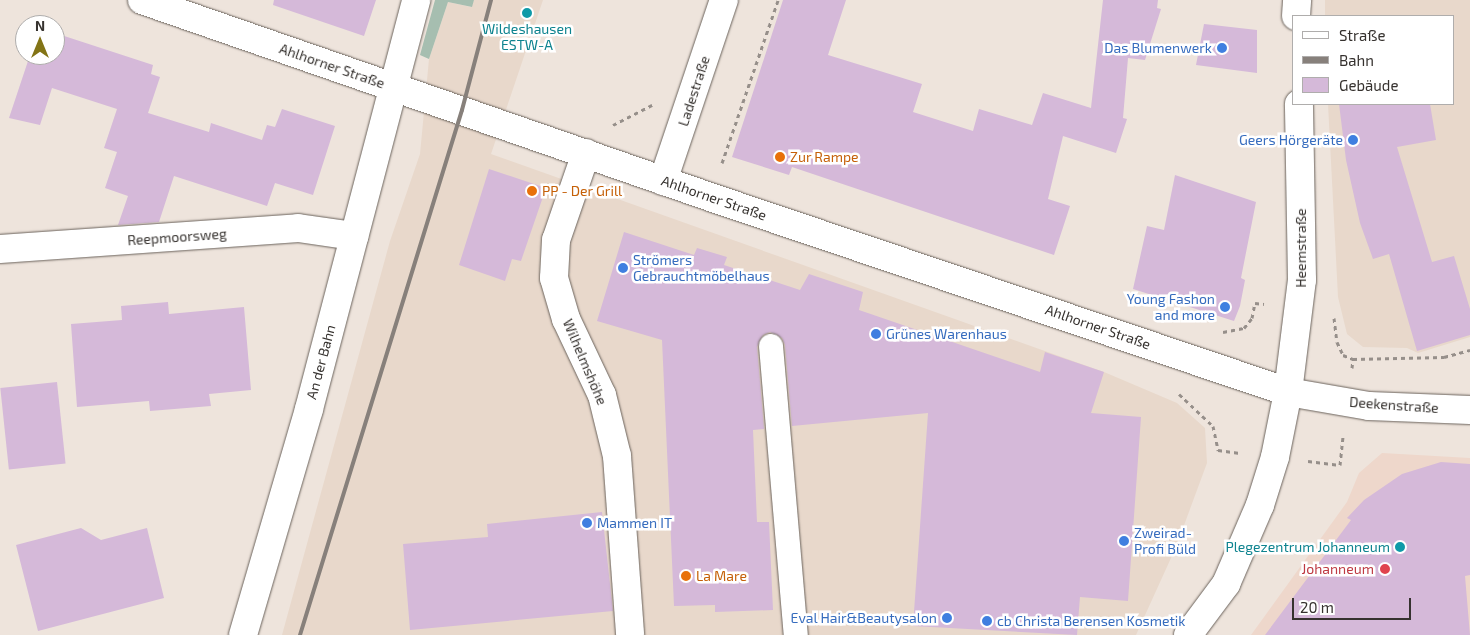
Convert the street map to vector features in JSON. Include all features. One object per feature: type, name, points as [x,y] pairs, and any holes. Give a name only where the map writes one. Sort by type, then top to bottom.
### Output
[{"type":"street","name":"Ahlhorner Straße","points":[[142,0],[663,181],[1288,392]]},
{"type":"street","name":"An der Bahn","points":[[243,635],[309,409],[416,0]]},
{"type":"street","name":"Ladestraße","points":[[663,181],[724,0]]},
{"type":"street","points":[[1296,15],[1297,0]]},
{"type":"street","name":"Heemstraße","points":[[1188,635],[1226,584],[1271,477],[1288,392],[1302,280],[1299,105]]},
{"type":"street","name":"Wilhelmshöhe","points":[[586,153],[556,240],[554,278],[566,318],[602,395],[618,456],[630,635]]},
{"type":"street","name":"Reepmoorsweg","points":[[0,249],[298,228],[354,236]]},
{"type":"street","name":"Deekenstraße","points":[[1288,392],[1369,406],[1470,410]]},
{"type":"lane","points":[[771,346],[796,635]]},
{"type":"path","points":[[675,148],[724,164],[778,0]]},
{"type":"path","points":[[1213,331],[1244,328],[1252,318],[1256,303]]},
{"type":"path","points":[[1353,359],[1444,357],[1470,350]]},
{"type":"path","points":[[1177,392],[1213,426],[1218,450]]},
{"type":"shaded area","points":[[474,0],[543,0],[491,154],[1104,372],[1177,403],[1205,428],[1207,463],[1176,547],[1136,635],[282,635],[390,241],[420,154],[429,59],[448,2],[471,7]]},
{"type":"shaded area","points":[[1325,0],[1470,0],[1470,337],[1418,353],[1407,348],[1363,347],[1347,334],[1338,297],[1328,105],[1455,105],[1455,15],[1325,15]]},
{"type":"shaded area","name":"Johanneum","points":[[1382,453],[1470,458],[1470,635],[1251,635],[1347,502],[1359,473]]},
{"type":"green space","points":[[435,0],[474,0],[472,7],[448,2],[429,59],[420,55]]},
{"type":"building","points":[[274,0],[376,0],[364,36],[273,5]]},
{"type":"building","points":[[783,0],[846,0],[828,55],[922,84],[913,112],[973,131],[979,109],[1032,125],[1043,93],[1091,108],[1103,0],[1158,0],[1157,8],[1161,9],[1145,60],[1128,58],[1123,118],[1127,119],[1116,153],[1063,136],[1048,199],[1070,206],[1054,255],[792,167],[789,175],[732,157]]},
{"type":"building","points":[[1204,24],[1257,30],[1257,73],[1196,65]]},
{"type":"building","points":[[65,36],[153,65],[151,74],[160,77],[148,113],[209,132],[211,123],[262,140],[267,125],[275,127],[282,109],[335,126],[313,195],[275,183],[267,206],[174,176],[159,222],[118,225],[128,196],[105,188],[117,152],[104,148],[117,109],[52,88],[40,125],[9,118],[27,65],[65,65]]},
{"type":"building","points":[[1339,105],[1430,105],[1436,140],[1397,147],[1432,262],[1454,256],[1470,309],[1470,335],[1417,351],[1389,254],[1373,259],[1360,223],[1346,160]]},
{"type":"building","points":[[489,169],[546,188],[521,261],[512,259],[505,281],[459,265]]},
{"type":"building","points":[[1175,175],[1256,202],[1241,278],[1245,280],[1240,306],[1234,321],[1133,289],[1147,226],[1164,230]]},
{"type":"building","points":[[624,232],[694,255],[697,248],[727,257],[724,265],[800,290],[809,274],[863,292],[859,310],[1040,372],[1045,352],[1104,372],[1091,413],[1141,417],[1128,601],[1080,597],[1077,635],[913,626],[928,413],[792,426],[785,345],[782,338],[770,332],[763,335],[757,347],[764,429],[753,430],[757,522],[769,522],[773,610],[715,612],[715,605],[674,606],[662,340],[597,321]]},
{"type":"building","points":[[168,302],[169,314],[244,307],[251,390],[209,394],[211,406],[150,411],[149,401],[77,407],[71,324],[122,320],[121,306]]},
{"type":"building","points":[[57,382],[66,464],[9,470],[0,388]]},
{"type":"building","name":"Johanneum","points":[[1441,462],[1470,464],[1470,575],[1465,576],[1470,635],[1265,635],[1351,520],[1347,518],[1364,500],[1402,474]]},
{"type":"building","points":[[602,512],[613,611],[410,630],[403,544],[488,537],[487,524]]},
{"type":"building","points":[[81,528],[101,540],[147,528],[164,598],[38,631],[16,545]]},
{"type":"railway","points":[[300,635],[462,110],[491,0]]},
{"type":"place","name":"Wildeshausen ESTW-A","points":[[527,13]]},
{"type":"place","name":"Das Blumenwerk","points":[[1222,48]]},
{"type":"place","name":"Geers Hörgeräte","points":[[1353,140]]},
{"type":"place","name":"Zur Rampe","points":[[780,157]]},
{"type":"place","name":"PP - Der Grill","points":[[532,191]]},
{"type":"place","name":"Strömers Gebrauchtmöbelhaus","points":[[623,268]]},
{"type":"place","name":"Young Fashon and more","points":[[1225,307]]},
{"type":"place","name":"Grünes Warenhaus","points":[[876,334]]},
{"type":"place","name":"Mammen IT","points":[[587,523]]},
{"type":"place","name":"Zweirad- Profi Büld","points":[[1124,541]]},
{"type":"place","name":"Plegezentrum Johanneum","points":[[1400,547]]},
{"type":"place","name":"Johanneum","points":[[1385,569]]},
{"type":"place","name":"La Mare","points":[[686,576]]},
{"type":"place","name":"Eval Hair&Beautysalon","points":[[947,618]]},
{"type":"place","name":"cb Christa Berensen Kosmetik","points":[[987,621]]}]
